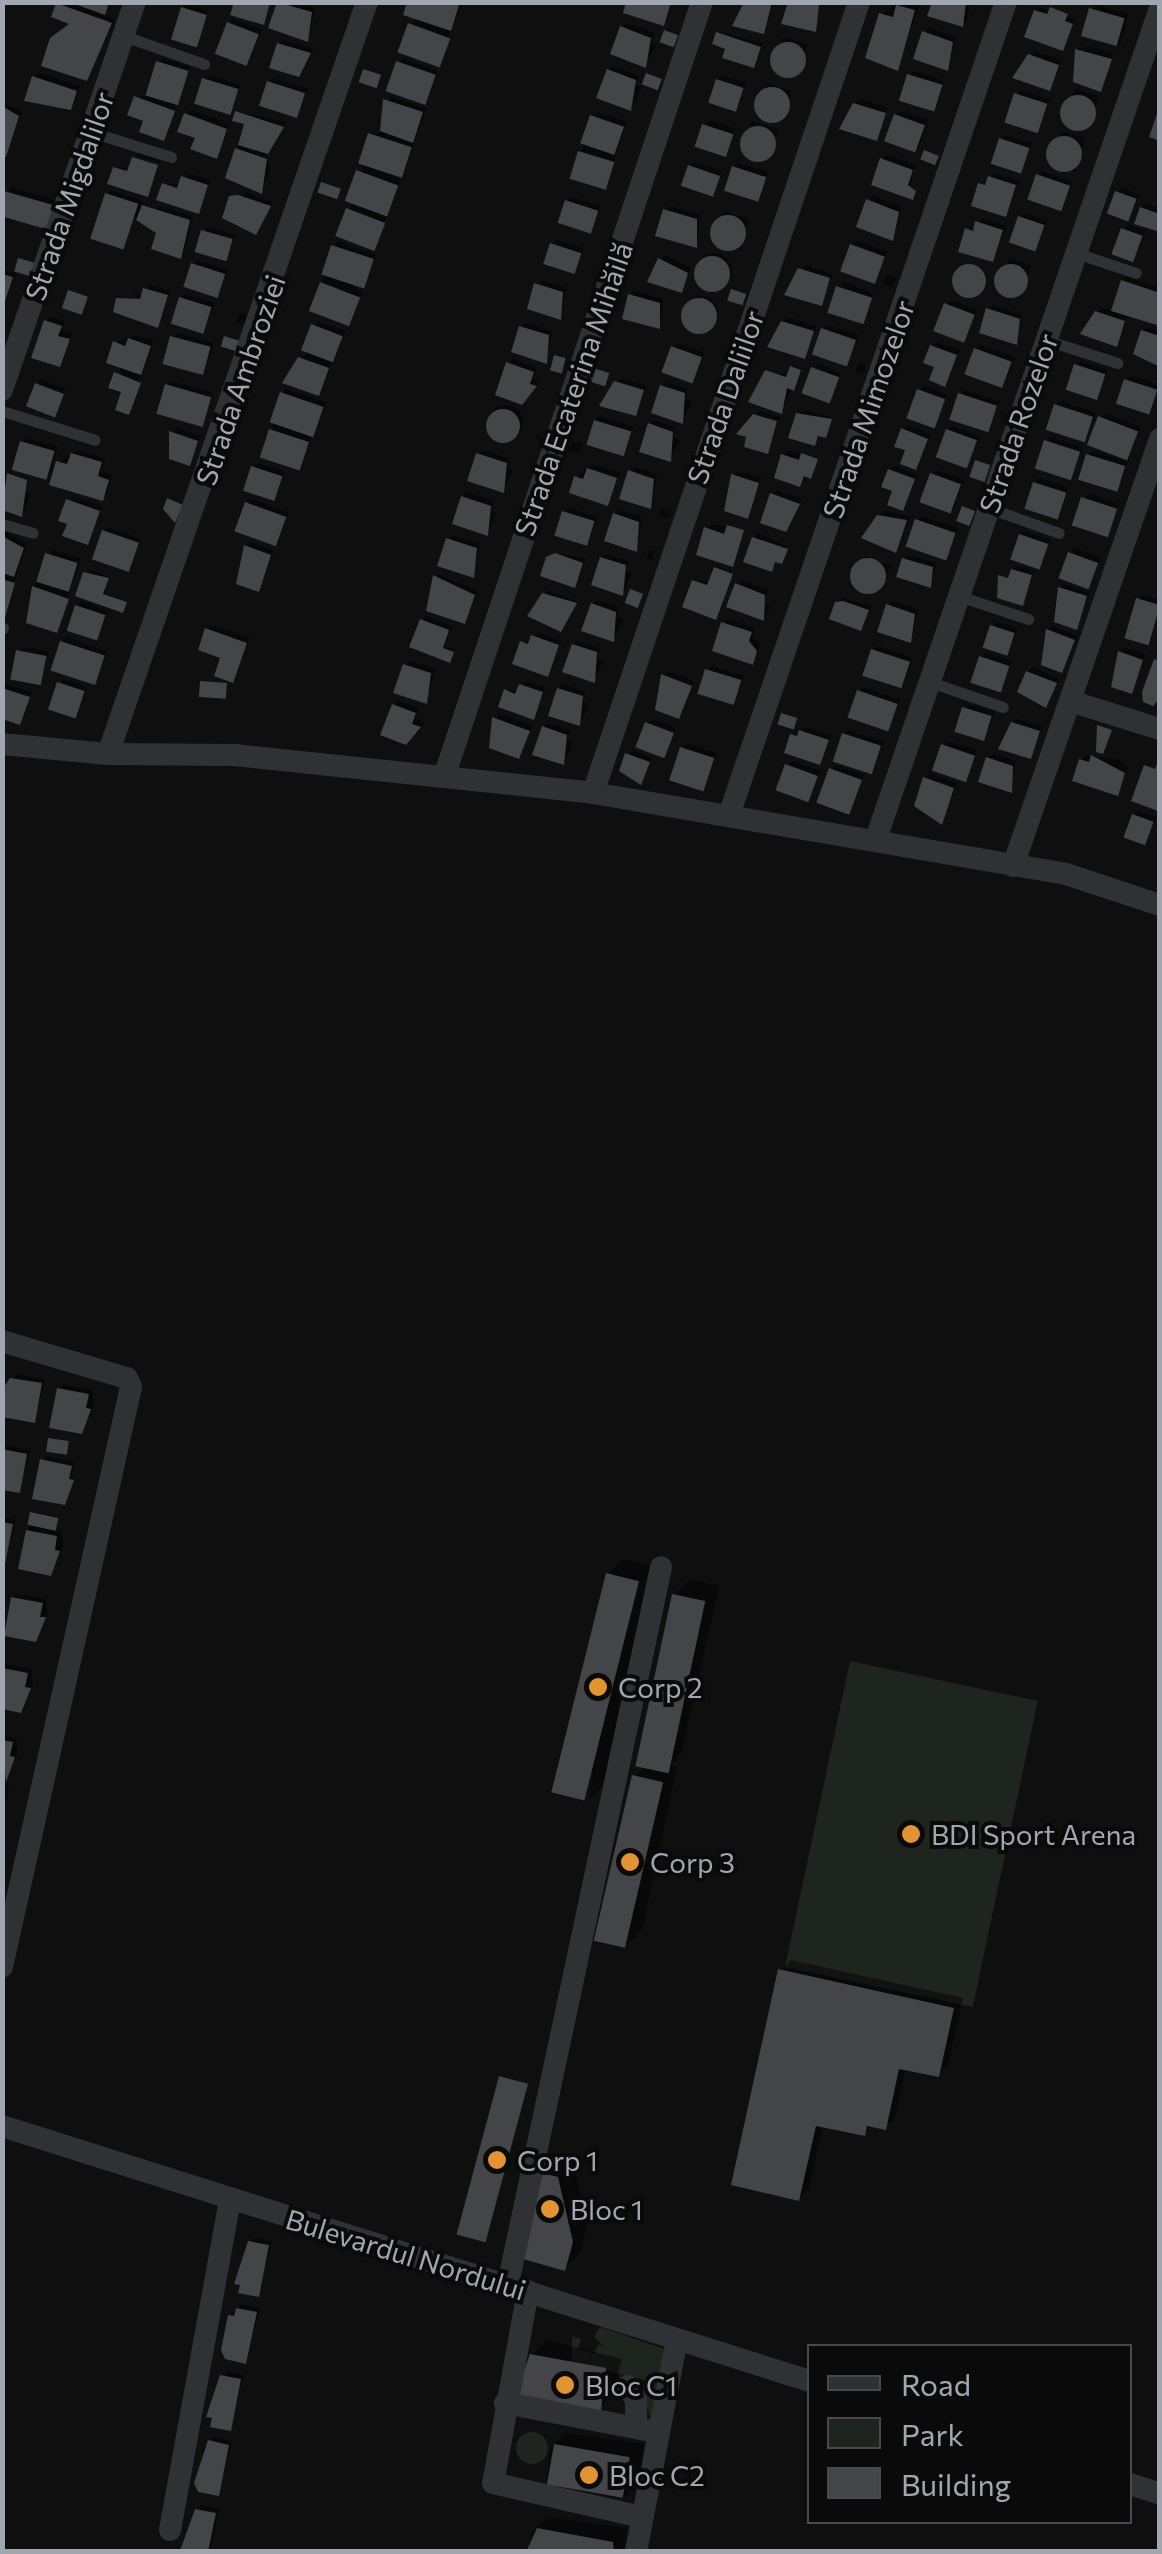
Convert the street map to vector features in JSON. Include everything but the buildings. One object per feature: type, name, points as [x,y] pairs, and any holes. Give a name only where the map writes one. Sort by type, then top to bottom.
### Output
[{"type":"street","name":"Strada Migdalilor","points":[[5,374],[135,2]]},
{"type":"street","name":"Strada Ambroziei","points":[[108,754],[367,2]]},
{"type":"street","name":"Strada Ecaterina Mihăilă","points":[[444,776],[702,2]]},
{"type":"street","name":"Strada Daliilor","points":[[593,793],[859,2]]},
{"type":"street","name":"Strada Mimozelor","points":[[729,816],[1006,2]]},
{"type":"street","name":"Strada Rozelor","points":[[876,839],[1160,8]]},
{"type":"street","points":[[1012,866],[1158,447]]},
{"type":"street","points":[[1070,701],[1160,730]]},
{"type":"street","points":[[2,744],[108,754],[234,755],[593,793],[1066,874],[1160,904]]},
{"type":"street","points":[[2,1341],[127,1378],[131,1387],[2,1967]]},
{"type":"street","points":[[637,2516],[493,2483],[518,2287],[661,1568]]},
{"type":"street","name":"Bulevardul Nordului","points":[[2,2126],[807,2380]]},
{"type":"street","points":[[170,2530],[230,2200]]},
{"type":"street","points":[[636,2552],[678,2340]]},
{"type":"street","points":[[505,2403],[644,2429],[636,2400],[626,2386]]},
{"type":"street","points":[[1132,2485],[1160,2494]]},
{"type":"lane","points":[[124,36],[204,64]]},
{"type":"lane","points":[[91,132],[172,158]]},
{"type":"lane","points":[[1076,253],[1136,273]]},
{"type":"lane","points":[[1046,340],[1117,363]]},
{"type":"lane","points":[[2,411],[95,440]]},
{"type":"lane","points":[[989,508],[1059,533]]},
{"type":"lane","points":[[2,524],[33,534]]},
{"type":"lane","points":[[959,596],[1028,619]]},
{"type":"lane","points":[[930,682],[1003,707]]},
{"type":"green space","name":"BDI Sport Arena","points":[[850,1661],[1038,1701],[973,2007],[785,1967]]},
{"type":"green space","points":[[600,2327],[671,2351],[651,2420],[643,2394],[628,2376],[572,2361],[572,2336],[581,2339],[578,2349],[594,2354],[598,2344],[604,2346],[594,2337]]},
{"type":"green space","points":[[532,2432],[544,2436],[548,2448],[544,2460],[532,2464],[520,2460],[516,2448],[520,2436]]},
{"type":"place","name":"Corp 2","points":[[598,1687]]},
{"type":"place","name":"BDI Sport Arena","points":[[911,1834]]},
{"type":"place","name":"Corp 3","points":[[630,1862]]},
{"type":"place","name":"Corp 1","points":[[497,2160]]},
{"type":"place","name":"Bloc 1","points":[[550,2209]]},
{"type":"place","name":"Bloc C1","points":[[565,2385]]},
{"type":"place","name":"Bloc C2","points":[[589,2475]]}]
